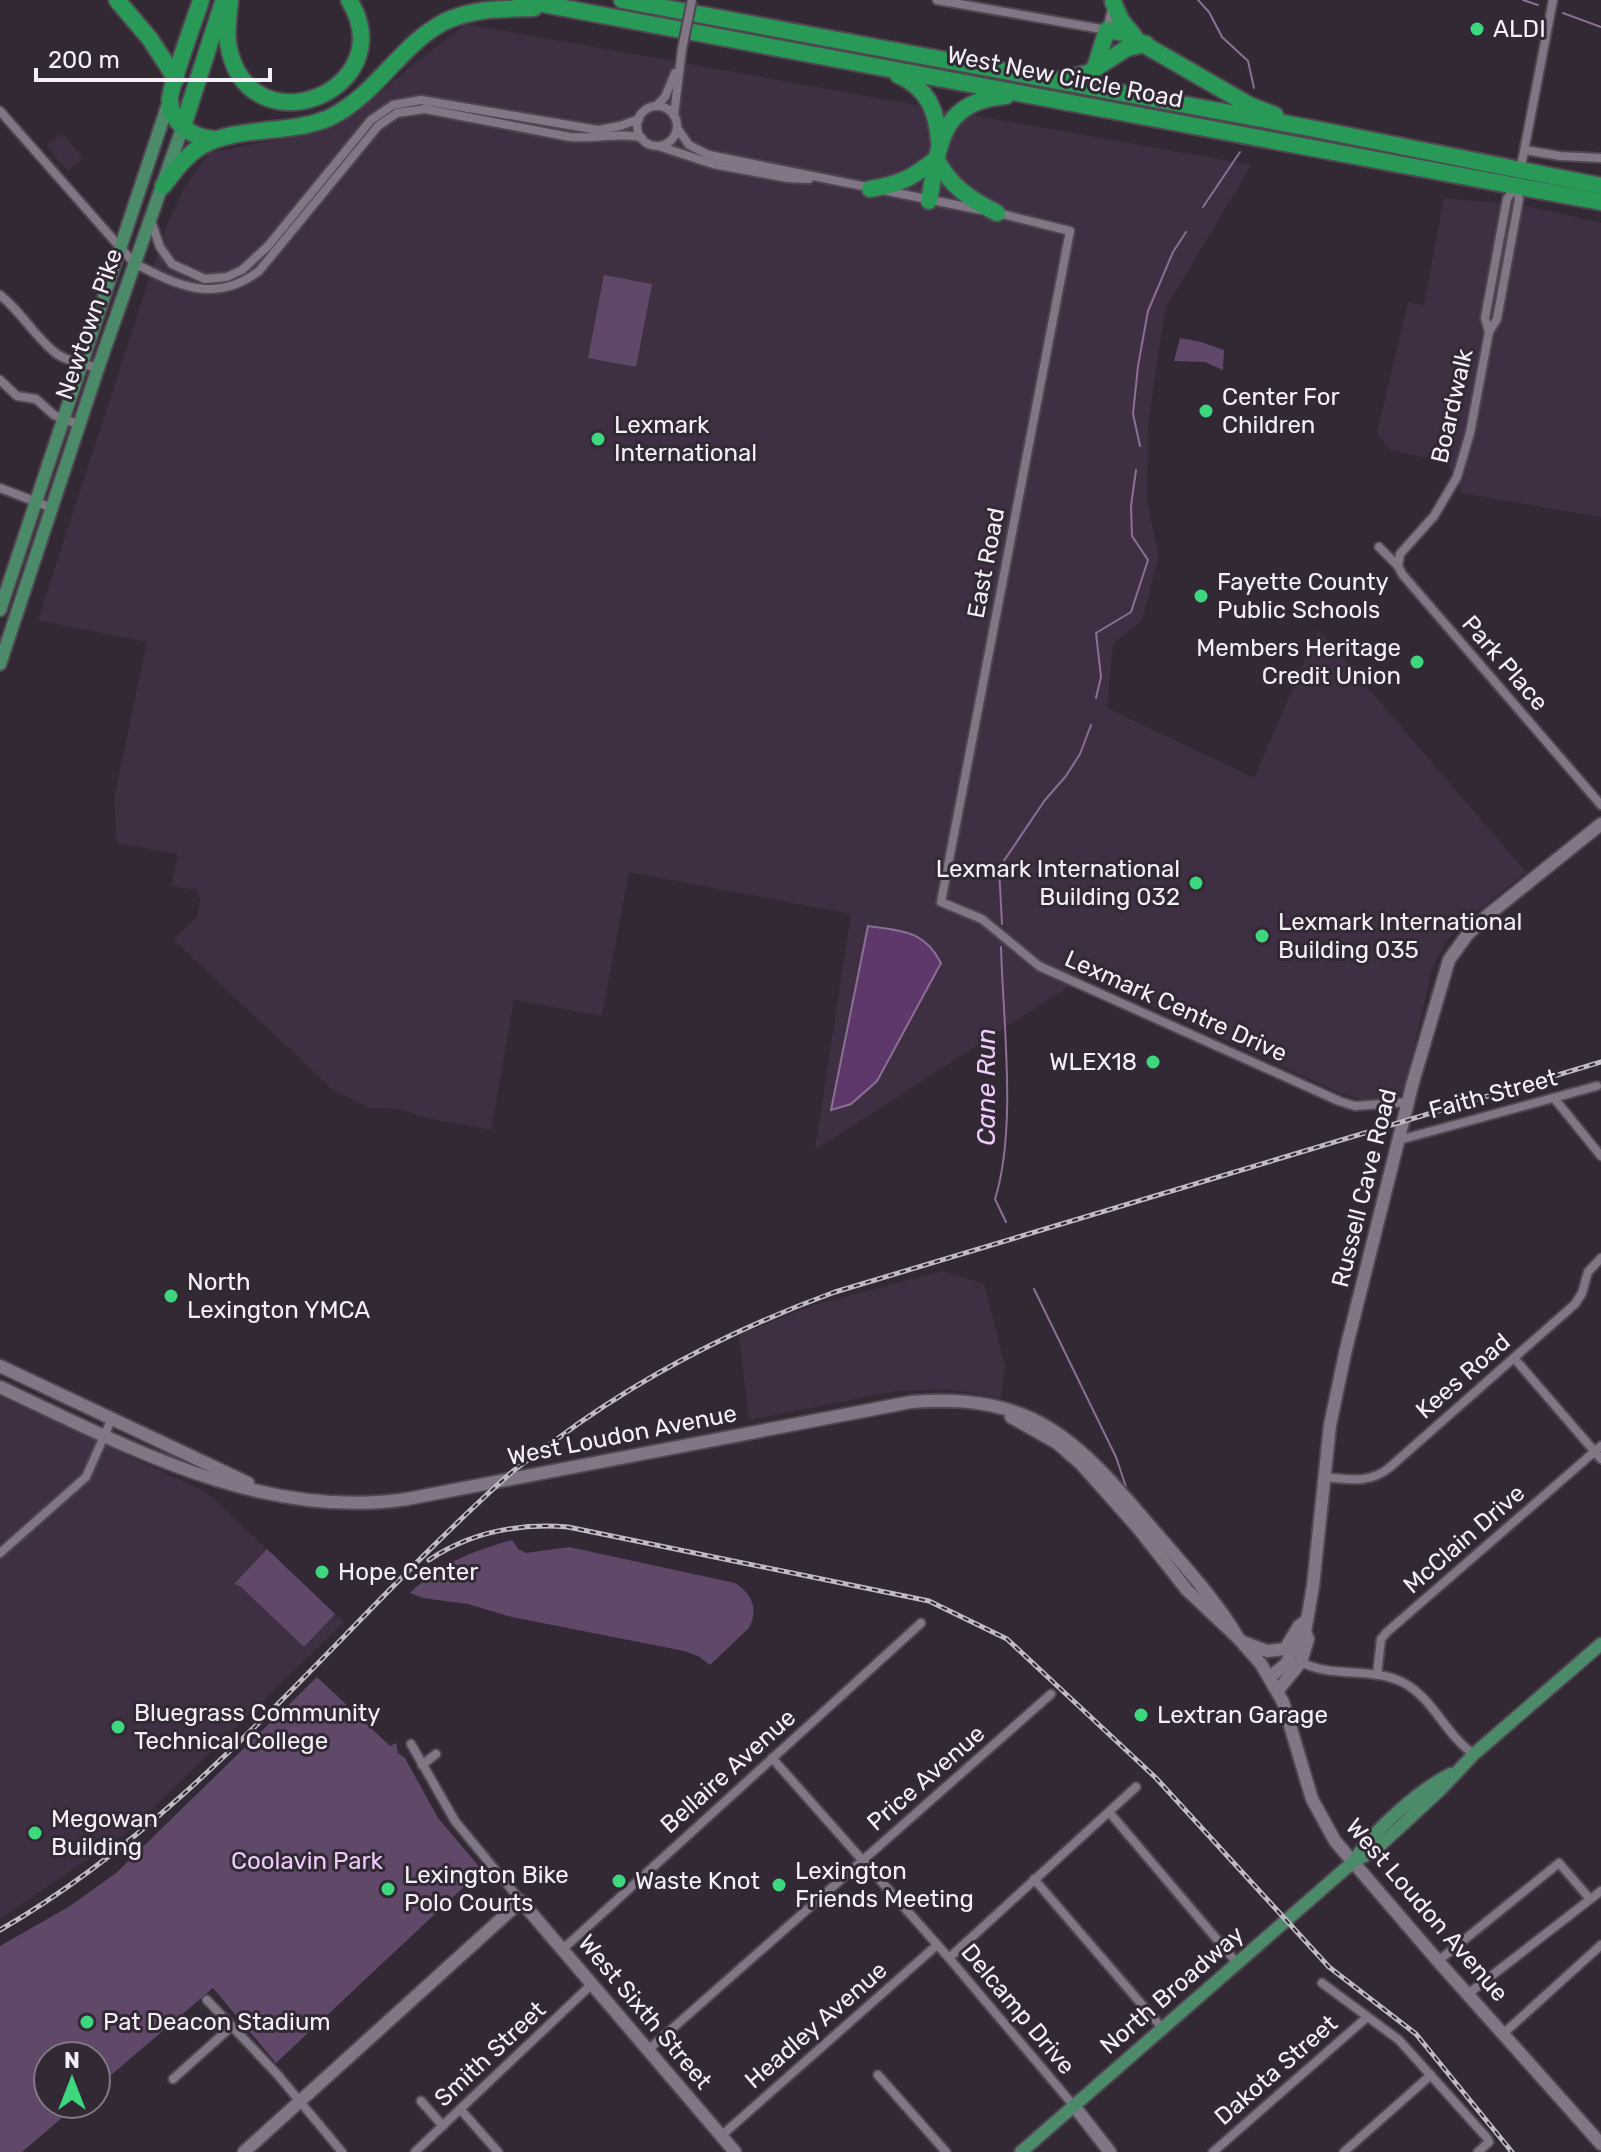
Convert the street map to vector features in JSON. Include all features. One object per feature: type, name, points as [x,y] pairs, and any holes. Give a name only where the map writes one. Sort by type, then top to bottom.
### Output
[{"type":"highway","points":[[117,0],[150,39],[176,79]]},
{"type":"highway","name":"Newtown Pike","points":[[169,100],[201,0]]},
{"type":"highway","name":"Newtown Pike","points":[[183,126],[224,0]]},
{"type":"highway","points":[[230,0],[227,32],[237,71],[255,90],[268,97],[298,103],[329,92],[341,82],[357,58],[360,30],[349,0]]},
{"type":"highway","name":"West New Circle Road","points":[[521,0],[1023,95],[1519,177],[1601,186]]},
{"type":"highway","name":"West New Circle Road","points":[[622,0],[1310,128],[1519,177],[1601,202]]},
{"type":"highway","points":[[1113,1],[1121,20],[1140,40]]},
{"type":"highway","points":[[169,100],[183,126],[199,137],[219,139],[315,123],[341,112],[363,96],[419,41],[444,22],[486,9],[553,6]]},
{"type":"highway","points":[[1095,68],[1107,30],[1140,40],[1249,105],[1310,128]]},
{"type":"highway","points":[[1051,82],[1077,77],[1140,40]]},
{"type":"highway","points":[[877,66],[910,80],[926,94],[934,109],[943,173],[967,197],[997,213]]},
{"type":"highway","points":[[929,201],[938,151],[947,126],[958,113],[970,103],[986,97],[1023,95]]},
{"type":"highway","points":[[934,109],[958,113]]},
{"type":"highway","points":[[163,186],[192,152],[219,139]]},
{"type":"highway","points":[[870,189],[899,184],[911,178],[938,151]]},
{"type":"main road","name":"Newtown Pike","points":[[0,610],[169,100]]},
{"type":"main road","name":"Newtown Pike","points":[[1,659],[183,126]]},
{"type":"main road","name":"Russell Cave Road","points":[[1301,1662],[1308,1639],[1306,1626],[1330,1425],[1346,1349],[1441,979],[1457,946],[1488,915],[1601,824]]},
{"type":"main road","name":"West Loudon Avenue","points":[[0,1366],[269,1493]]},
{"type":"main road","name":"West Loudon Avenue","points":[[0,1387],[197,1475],[330,1504],[381,1503],[911,1402],[947,1400],[1002,1406],[1038,1421],[1088,1457],[1199,1580],[1278,1690],[1312,1799],[1331,1834],[1438,1961],[1601,2144]]},
{"type":"main road","points":[[1241,1640],[1267,1651],[1285,1649],[1299,1626],[1306,1626]]},
{"type":"main road","name":"Russell Cave Road","points":[[1270,1677],[1286,1664],[1306,1626]]},
{"type":"main road","name":"North Broadway","points":[[1021,2152],[1353,1862],[1365,1842],[1434,1782],[1455,1772],[1601,1644]]},
{"type":"main road","points":[[1278,1690],[1301,1662]]},
{"type":"main road","points":[[244,2152],[521,1901]]},
{"type":"main road","name":"West Sixth Street","points":[[521,1901],[735,2152]]},
{"type":"main road","points":[[1074,2106],[1110,2152]]},
{"type":"street","points":[[150,217],[160,247],[172,264],[205,279],[227,277],[242,270],[268,246],[362,130],[380,112],[393,105],[421,100],[598,130],[639,119],[646,110],[656,106],[672,85],[692,0]]},
{"type":"street","points":[[937,0],[1107,30],[1113,1]]},
{"type":"street","name":"Boardwalk","points":[[1398,566],[1400,554],[1434,516],[1457,477],[1470,433],[1489,332],[1497,319],[1519,199],[1519,177],[1553,0]]},
{"type":"street","points":[[682,49],[674,115],[677,128],[689,145],[709,155],[788,169],[821,180]]},
{"type":"street","points":[[656,106],[674,115]]},
{"type":"street","points":[[0,111],[134,263],[203,290],[231,288],[259,271],[378,126],[406,110],[425,109],[570,137],[591,139],[626,135],[642,138]]},
{"type":"street","points":[[639,119],[638,132],[649,144],[713,164],[787,178],[821,180],[997,213]]},
{"type":"street","points":[[658,146],[669,142],[677,128]]},
{"type":"street","points":[[1525,150],[1601,158]]},
{"type":"street","name":"East Road","points":[[941,902],[1070,231],[997,213]]},
{"type":"street","points":[[0,295],[54,352],[98,368]]},
{"type":"street","points":[[0,380],[17,396],[36,399],[51,413],[80,425]]},
{"type":"street","points":[[0,488],[52,508]]},
{"type":"street","name":"Park Place","points":[[1379,547],[1601,805]]},
{"type":"street","name":"Lexmark Centre Drive","points":[[941,902],[982,919],[1039,966],[1339,1101],[1355,1106],[1409,1102]]},
{"type":"street","name":"Faith Street","points":[[1399,1140],[1597,1086]]},
{"type":"street","points":[[1554,1098],[1601,1156]]},
{"type":"street","name":"Kees Road","points":[[1324,1477],[1363,1480],[1382,1474],[1575,1304],[1582,1293],[1586,1276],[1601,1258]]},
{"type":"street","points":[[1592,1268],[1601,1277]]},
{"type":"street","points":[[1514,1358],[1599,1453]]},
{"type":"street","points":[[0,1553],[78,1487],[93,1465],[112,1418]]},
{"type":"street","name":"McClain Drive","points":[[1377,1675],[1381,1639],[1393,1626],[1599,1453]]},
{"type":"street","name":"Bellaire Avenue","points":[[563,1949],[921,1623]]},
{"type":"street","points":[[1301,1662],[1317,1670],[1392,1678],[1413,1690],[1463,1747],[1474,1754]]},
{"type":"street","name":"Price Avenue","points":[[648,2050],[1051,1694]]},
{"type":"street","name":"West Sixth Street","points":[[411,1744],[455,1821],[521,1901]]},
{"type":"street","points":[[422,1765],[436,1754]]},
{"type":"street","name":"Delcamp Drive","points":[[772,1758],[949,1958],[1074,2106]]},
{"type":"street","points":[[949,1958],[1136,1787]]},
{"type":"street","points":[[1109,1812],[1237,1963]]},
{"type":"street","points":[[1438,1961],[1559,1863],[1590,1899]]},
{"type":"street","points":[[1034,1879],[1162,2028]]},
{"type":"street","points":[[1468,1994],[1601,1891]]},
{"type":"street","name":"Headley Avenue","points":[[721,2136],[937,1945]]},
{"type":"street","points":[[1504,2033],[1601,1945]]},
{"type":"street","points":[[1322,1983],[1399,2040],[1489,2142],[1478,2152]]},
{"type":"street","name":"Smith Street","points":[[415,2152],[592,1984]]},
{"type":"street","points":[[207,2000],[300,2101],[342,2152]]},
{"type":"street","name":"Dakota Street","points":[[1213,2152],[1366,2018]]},
{"type":"street","points":[[173,2079],[231,2027]]},
{"type":"street","points":[[878,2075],[946,2152]]},
{"type":"street","points":[[1344,2152],[1431,2075]]},
{"type":"street","points":[[421,2101],[443,2126]]},
{"type":"street","points":[[460,2109],[498,2152]]},
{"type":"shaded area","name":"Lexmark International","points":[[466,24],[1251,165],[1165,309],[1148,425],[1147,502],[1159,556],[1142,620],[1113,644],[1107,708],[1254,778],[1318,630],[1526,872],[1462,924],[1446,942],[1432,968],[1404,1092],[1385,1099],[1361,1099],[1340,1093],[1085,976],[815,1150],[851,914],[629,872],[602,1016],[514,1000],[491,1130],[431,1119],[398,1109],[370,1108],[333,1090],[173,939],[197,917],[200,899],[197,890],[171,886],[178,854],[117,843],[114,799],[147,642],[38,620],[167,224],[184,188],[209,153],[306,134],[356,114]]},
{"type":"shaded area","points":[[62,133],[83,158],[67,171],[47,145]]},
{"type":"shaded area","points":[[1444,198],[1527,206],[1601,223],[1601,517],[1462,493],[1447,462],[1390,450],[1377,433],[1408,302],[1424,305]]},
{"type":"shaded area","points":[[868,926],[902,931],[919,938],[941,963],[877,1081],[851,1104],[831,1110]]},
{"type":"shaded area","points":[[943,1271],[984,1284],[1005,1365],[1001,1398],[946,1389],[897,1391],[749,1420],[739,1335],[814,1305]]},
{"type":"shaded area","name":"Bluegrass Community Technical College","points":[[0,1396],[206,1492],[344,1622],[129,1831],[0,1919]]},
{"type":"green space","points":[[604,275],[652,284],[636,367],[588,358]]},
{"type":"green space","points":[[1180,338],[1224,350],[1223,370],[1205,362],[1174,361]]},
{"type":"green space","points":[[512,1540],[518,1549],[526,1553],[569,1547],[735,1583],[750,1597],[752,1621],[749,1628],[710,1665],[684,1651],[410,1593],[457,1560]]},
{"type":"green space","points":[[267,1549],[335,1614],[304,1647],[240,1586],[234,1584]]},
{"type":"green space","name":"Coolavin Park","points":[[317,1677],[390,1746],[396,1743],[398,1753],[405,1758],[438,1818],[482,1870],[276,2063],[213,1988],[112,2074],[112,2040],[32,2040],[32,2120],[59,2120],[22,2152],[0,2152],[0,1946],[70,1906],[116,1873]]},
{"type":"waterway","name":"Cane Run","points":[[1198,0],[1209,12],[1222,37],[1248,61],[1254,88]]},
{"type":"waterway","points":[[1523,0],[1538,5]]},
{"type":"waterway","points":[[1563,13],[1601,27]]},
{"type":"waterway","name":"Cane Run","points":[[1203,207],[1240,152]]},
{"type":"waterway","name":"Cane Run","points":[[1140,446],[1133,414],[1148,311],[1173,252],[1186,232]]},
{"type":"waterway","name":"Cane Run","points":[[1096,698],[1101,677],[1096,633],[1131,612],[1148,560],[1132,536],[1131,506],[1136,470]]},
{"type":"waterway","name":"Cane Run","points":[[1002,924],[999,868],[1045,800],[1066,776],[1080,754],[1091,725]]},
{"type":"waterway","name":"Cane Run","points":[[1001,947],[1007,1108],[1006,1141],[995,1199],[1006,1222]]},
{"type":"waterway","name":"Cane Run","points":[[1034,1289],[1116,1457],[1127,1490]]},
{"type":"railway","points":[[0,1930],[73,1883],[141,1831],[206,1774],[513,1471],[589,1416],[691,1355],[762,1321],[835,1292],[1601,1062]]},
{"type":"railway","points":[[429,1560],[478,1536],[513,1528],[568,1527],[929,1601],[1007,1639],[1156,1778],[1329,1967],[1416,2034],[1512,2152]]},
{"type":"place","name":"ALDI","points":[[1477,29]]},
{"type":"place","name":"Center For Children","points":[[1206,411]]},
{"type":"place","name":"Lexmark International","points":[[598,439]]},
{"type":"place","name":"Fayette County Public Schools","points":[[1201,596]]},
{"type":"place","name":"Members Heritage Credit Union","points":[[1417,662]]},
{"type":"place","name":"Lexmark International Building 032","points":[[1196,883]]},
{"type":"place","name":"Lexmark International Building 035","points":[[1262,936]]},
{"type":"place","name":"WLEX18","points":[[1153,1062]]},
{"type":"place","name":"North Lexington YMCA","points":[[171,1296]]},
{"type":"place","name":"Hope Center","points":[[322,1572]]},
{"type":"place","name":"Lextran Garage","points":[[1141,1715]]},
{"type":"place","name":"Bluegrass Community Technical College","points":[[118,1727]]},
{"type":"place","name":"Megowan Building","points":[[35,1833]]},
{"type":"place","name":"Waste Knot","points":[[619,1881]]},
{"type":"place","name":"Lexington Friends Meeting","points":[[779,1885]]},
{"type":"place","name":"Lexington Bike Polo Courts","points":[[388,1889]]},
{"type":"place","name":"Pat Deacon Stadium","points":[[87,2022]]}]
